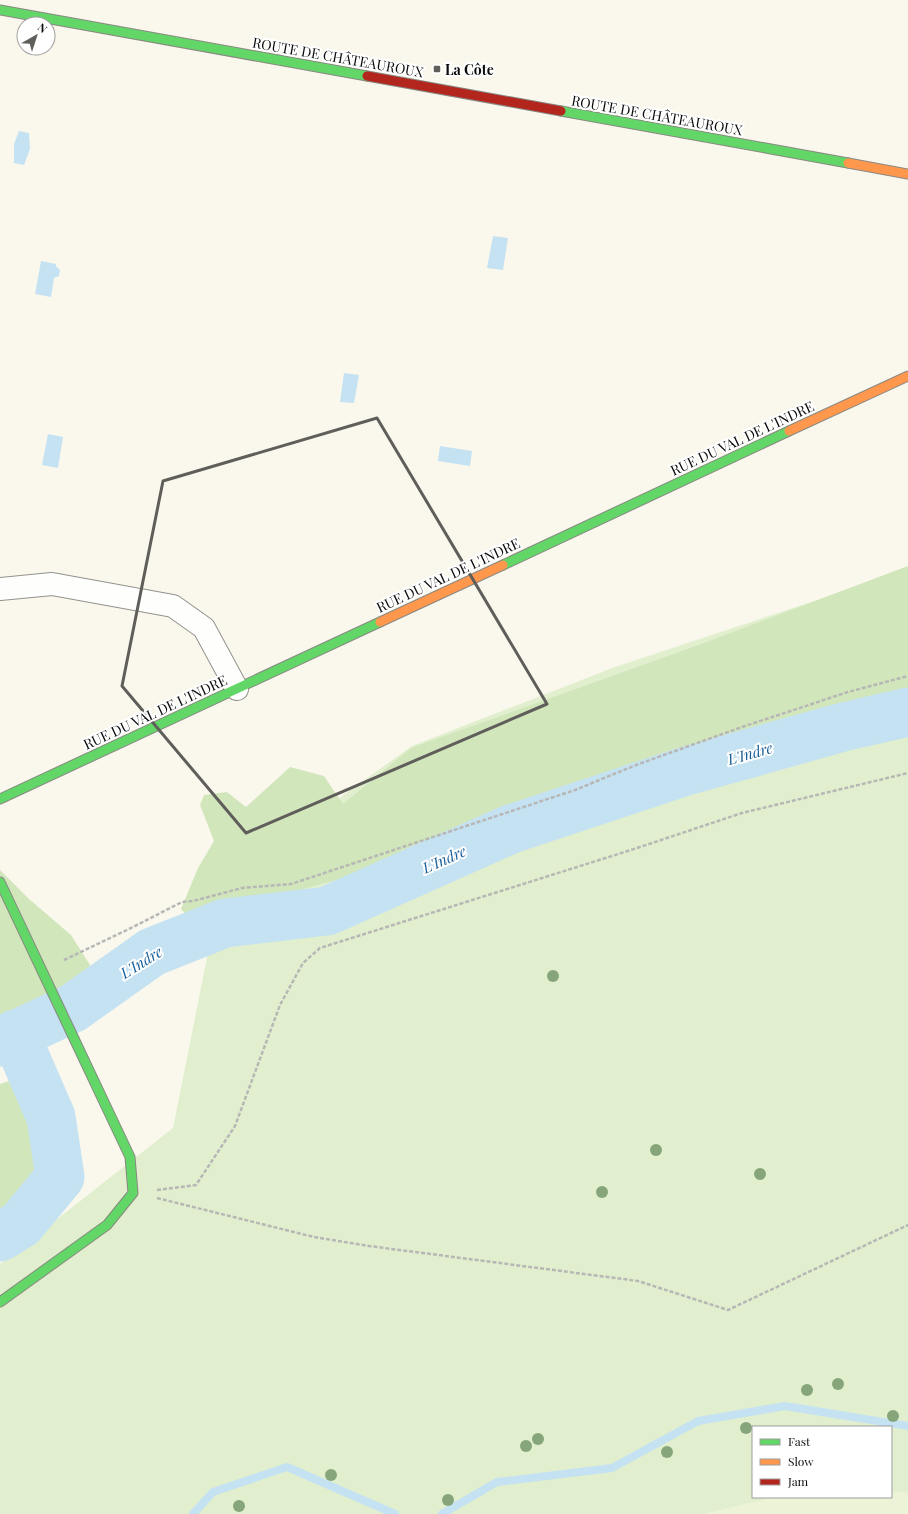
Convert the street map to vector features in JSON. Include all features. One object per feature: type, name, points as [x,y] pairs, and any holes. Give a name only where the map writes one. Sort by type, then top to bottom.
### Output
[{"type":"street","name":"ROUTE DE CHÂTEAUROUX","points":[[0,10],[908,174]]},
{"type":"street","name":"RUE DU VAL DE L'INDRE","points":[[0,799],[908,376]]},
{"type":"street","points":[[0,589],[52,584],[173,606],[204,628],[237,689]]},
{"type":"street","points":[[0,882],[130,1157],[133,1193],[107,1225],[0,1302]]},
{"type":"path","points":[[42,971],[182,902],[193,901],[242,888],[290,884],[575,790],[636,765],[773,717],[848,692],[908,676]]},
{"type":"path","points":[[133,1193],[196,1185],[235,1126],[280,1005],[303,963],[320,948],[631,850],[742,813],[908,772]]},
{"type":"path","points":[[133,1193],[314,1237],[369,1246],[638,1281],[728,1310],[908,1225]]},
{"type":"highlighted area","points":[[377,418],[547,704],[246,833],[122,686],[163,481]]},
{"type":"green space","points":[[908,566],[908,701],[903,701],[798,734],[619,785],[481,835],[355,875],[270,898],[197,927],[181,909],[198,868],[214,841],[200,805],[204,795],[227,792],[246,807],[290,767],[324,776],[343,804],[411,748],[704,643]]},
{"type":"green space","points":[[908,570],[908,1504],[789,1514],[0,1514],[0,1264],[173,1128],[222,882],[412,746],[615,667]]},
{"type":"green space","points":[[0,870],[29,899],[71,935],[90,965],[91,989],[25,1018],[0,1032]]},
{"type":"green space","points":[[21,1077],[39,1143],[41,1174],[19,1204],[0,1214],[0,1084]]},
{"type":"green space","points":[[892,1491],[908,1493],[908,1514],[703,1514],[770,1498],[892,1498]]},
{"type":"water","points":[[19,131],[29,133],[30,149],[24,165],[14,163],[14,144]]},
{"type":"water","points":[[493,236],[508,238],[503,270],[487,268]]},
{"type":"water","points":[[41,261],[56,264],[60,270],[59,276],[54,278],[51,297],[35,294]]},
{"type":"water","points":[[344,373],[359,375],[354,403],[340,402]]},
{"type":"water","points":[[48,434],[63,437],[58,468],[42,465]]},
{"type":"water","points":[[440,446],[472,451],[470,466],[438,461]]},
{"type":"waterway","name":"L'Indre","points":[[0,1042],[73,1008],[152,952],[225,923],[327,911],[511,829],[683,772],[843,727],[908,712]]},
{"type":"waterway","points":[[0,1237],[21,1224],[60,1177],[51,1117],[15,1034]]},
{"type":"waterway","points":[[442,1514],[497,1482],[612,1468],[698,1421],[785,1406],[908,1426]]},
{"type":"waterway","points":[[193,1514],[213,1492],[287,1467],[395,1514]]},
{"type":"traffic: fast","points":[[0,10],[367,76]]},
{"type":"traffic: fast","points":[[561,111],[848,163]]},
{"type":"traffic: fast","points":[[503,565],[789,431]]},
{"type":"traffic: fast","points":[[0,799],[380,622]]},
{"type":"traffic: fast","points":[[0,882],[130,1157],[133,1193],[107,1225],[0,1302]]},
{"type":"traffic: slow","points":[[848,163],[908,174]]},
{"type":"traffic: slow","points":[[789,431],[908,376]]},
{"type":"traffic: slow","points":[[380,622],[503,565]]},
{"type":"traffic: jam","points":[[367,76],[561,111]]},
{"type":"place","name":"La Côte","points":[[437,69]]}]
